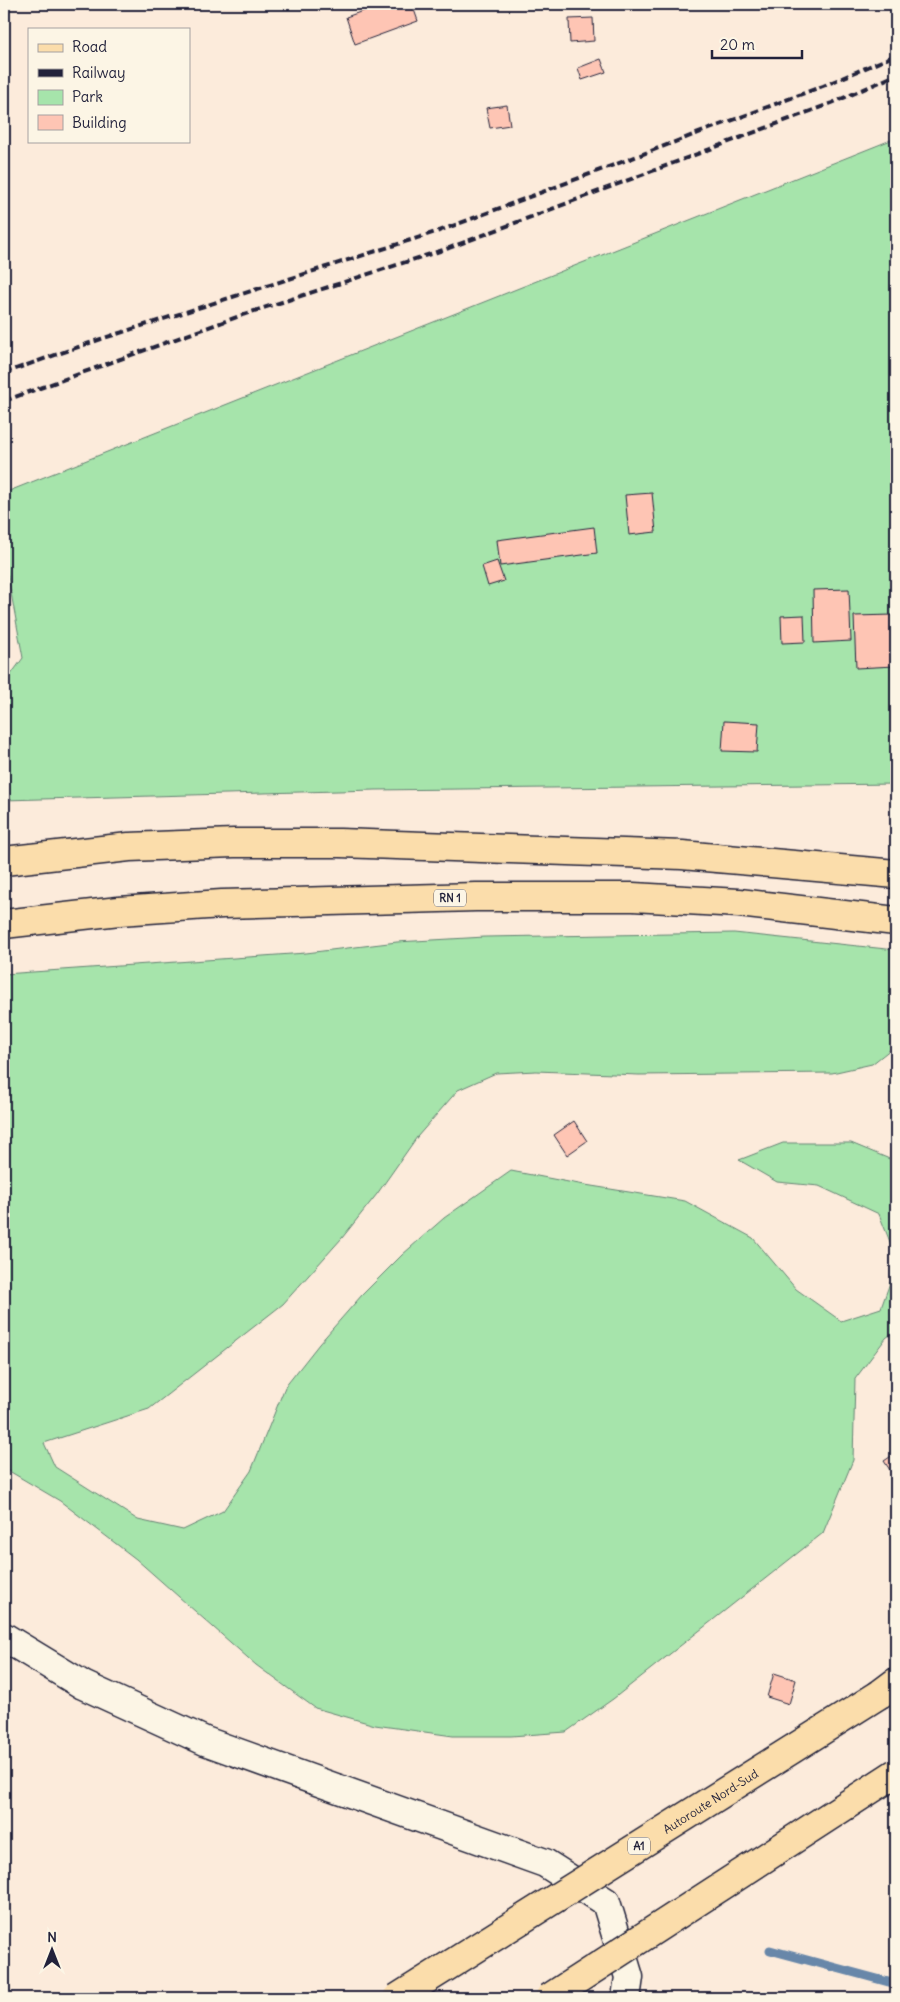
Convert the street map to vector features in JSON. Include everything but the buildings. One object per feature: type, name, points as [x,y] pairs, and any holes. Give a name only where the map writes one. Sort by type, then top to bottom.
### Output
[{"type":"main road","points":[[4,861],[129,847],[234,843],[340,843],[682,854],[896,874]]},
{"type":"main road","name":"RN 1","points":[[4,924],[119,911],[222,904],[476,897],[633,897],[739,903],[896,921]]},
{"type":"main road","name":"Autoroute Nord-Sud","points":[[398,1998],[888,1688]]},
{"type":"main road","points":[[549,1998],[896,1773]]},
{"type":"street","points":[[4,1637],[82,1685],[205,1741],[546,1863],[606,1902],[629,1977],[626,1998]]},
{"type":"green space","points":[[896,138],[896,784],[375,790],[4,800],[4,684],[23,658],[4,555],[4,493]]},
{"type":"green space","points":[[734,933],[896,950],[896,1045],[872,1064],[832,1073],[639,1075],[536,1071],[496,1073],[458,1090],[417,1137],[377,1194],[342,1238],[283,1304],[149,1409],[44,1443],[55,1467],[138,1520],[183,1530],[223,1511],[251,1471],[285,1387],[319,1344],[362,1295],[402,1255],[444,1218],[511,1171],[685,1201],[753,1238],[796,1289],[841,1321],[881,1308],[896,1266],[896,1330],[886,1338],[855,1379],[853,1460],[823,1533],[613,1699],[566,1732],[511,1736],[453,1736],[375,1725],[315,1708],[256,1665],[136,1559],[60,1501],[4,1468],[4,974],[306,953],[397,942],[485,937]]},
{"type":"green space","points":[[783,1143],[851,1143],[892,1160],[896,1165],[896,1257],[879,1214],[819,1186],[777,1182],[739,1160]]},
{"type":"waterway","points":[[770,1950],[896,1984]]},
{"type":"railway","points":[[4,373],[101,339],[439,231],[823,86],[896,55]]},
{"type":"railway","points":[[4,401],[245,314],[449,248],[832,103],[896,75]]}]
